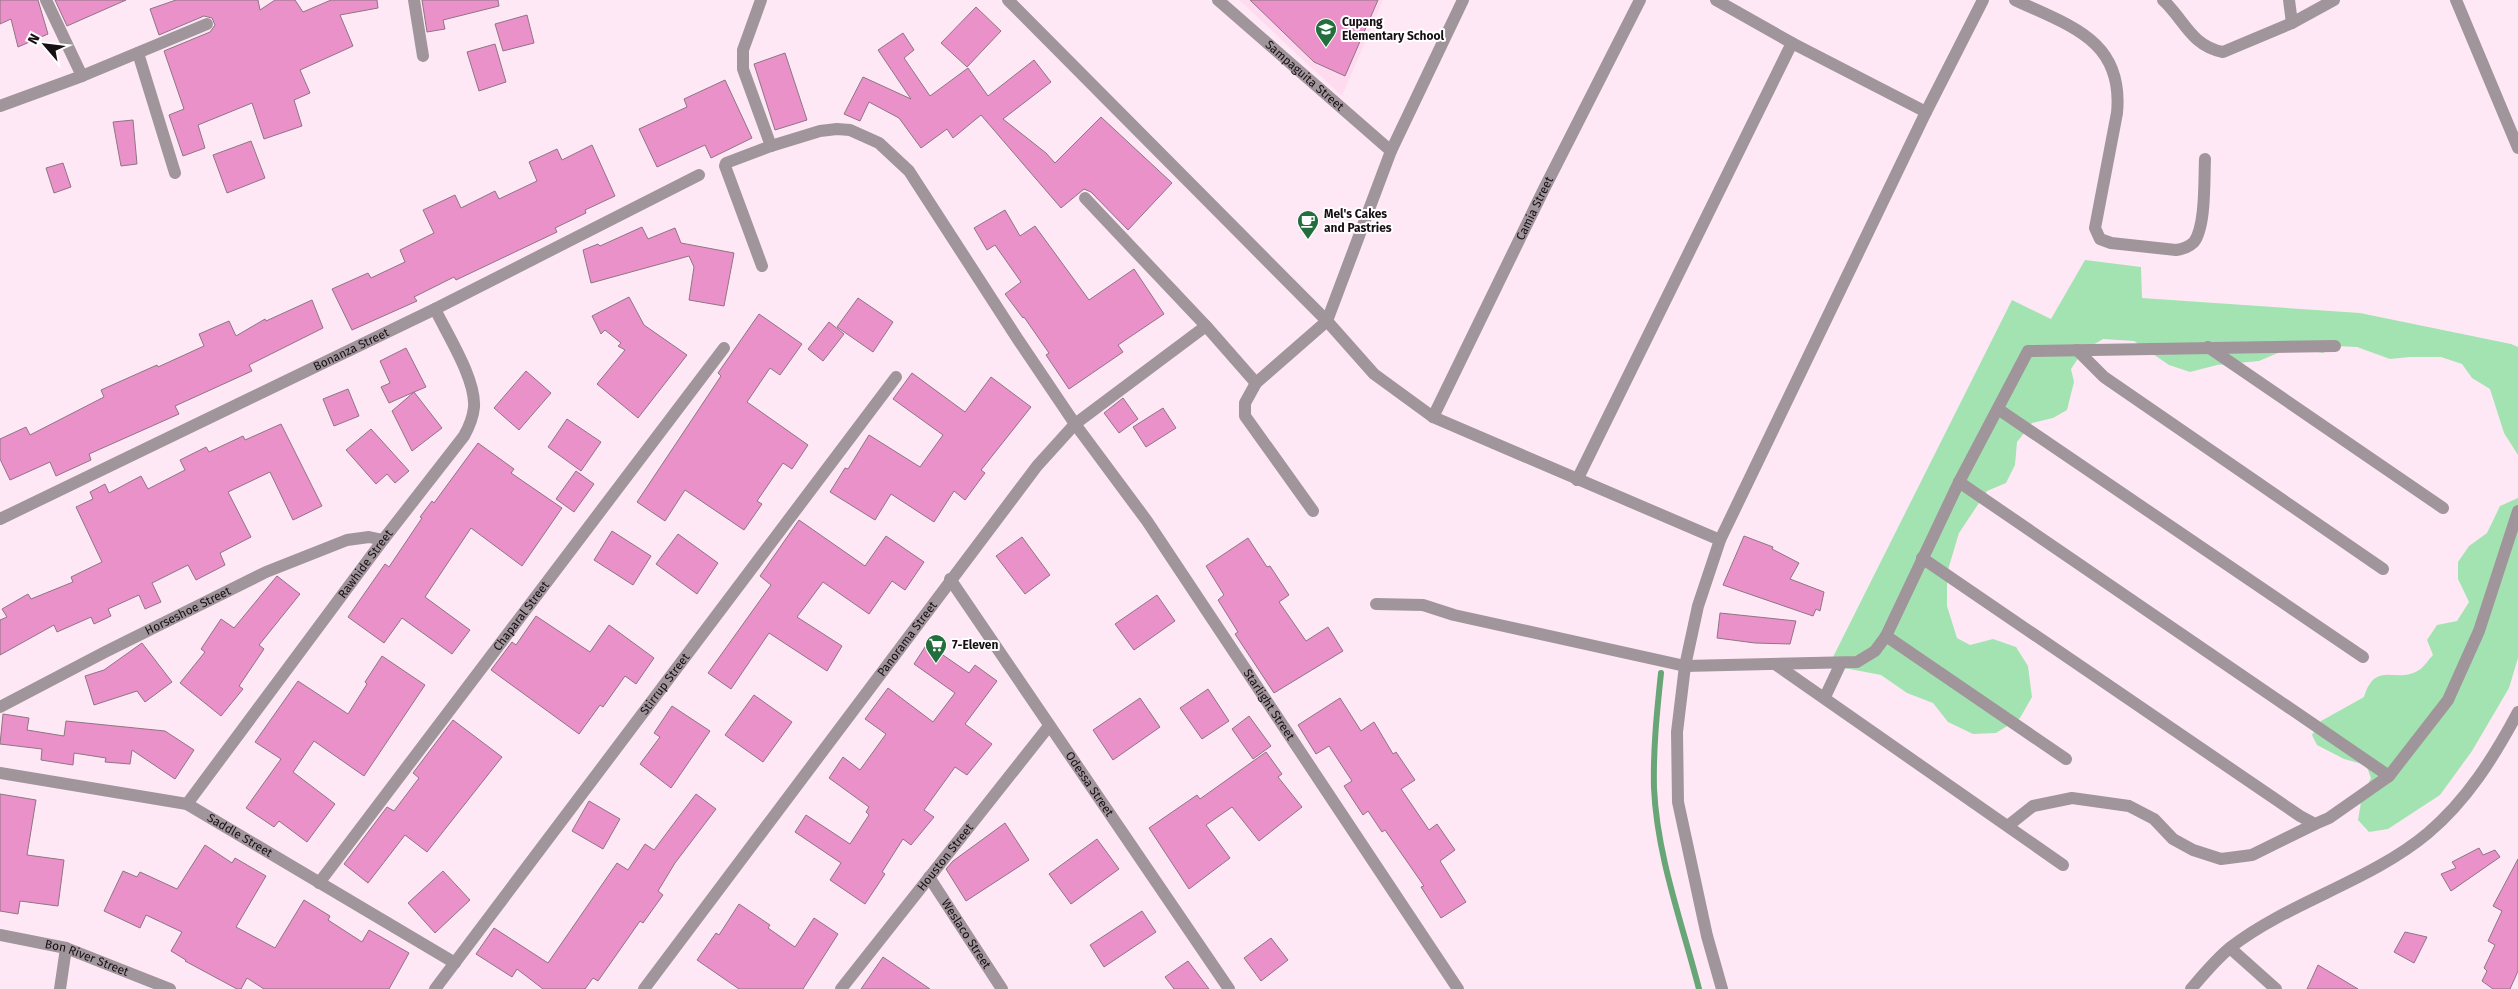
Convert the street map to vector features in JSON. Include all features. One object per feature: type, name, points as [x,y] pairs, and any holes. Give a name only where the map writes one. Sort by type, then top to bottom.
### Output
[{"type":"street","points":[[46,0],[82,76]]},
{"type":"street","points":[[414,0],[423,56]]},
{"type":"street","points":[[761,0],[743,50],[743,69],[770,146]]},
{"type":"street","points":[[1008,0],[1327,321],[1374,374],[1433,417],[1720,540]]},
{"type":"street","name":"Sampaguita Street","points":[[1218,0],[1392,152]]},
{"type":"street","points":[[1313,511],[1245,416],[1245,403],[1256,383],[1327,321],[1392,152],[1463,0]]},
{"type":"street","name":"Camia Street","points":[[1433,417],[1544,189],[1640,0]]},
{"type":"street","points":[[1716,0],[1926,112]]},
{"type":"street","points":[[1722,989],[1707,936],[1678,802],[1677,732],[1685,666],[1698,606],[1720,540],[1926,112],[1983,0]]},
{"type":"street","points":[[2014,0],[2071,26],[2087,37],[2100,48],[2114,71],[2119,96],[2095,228],[2100,239],[2111,243],[2176,250],[2186,248],[2198,234],[2201,218],[2205,159]]},
{"type":"street","points":[[2163,0],[2190,34],[2200,43],[2223,52],[2292,23],[2334,0]]},
{"type":"street","points":[[2289,0],[2292,23]]},
{"type":"street","points":[[2456,0],[2518,148]]},
{"type":"street","points":[[0,106],[82,76],[207,24]]},
{"type":"street","points":[[1577,480],[1792,42]]},
{"type":"street","points":[[138,53],[175,173]]},
{"type":"street","name":"Starlight Street","points":[[762,266],[725,166],[726,163],[770,146],[820,131],[837,128],[864,135],[879,143],[895,156],[909,171],[1076,424],[1147,522],[1458,989]]},
{"type":"street","name":"Bonanza Street","points":[[0,519],[435,309],[699,175]]},
{"type":"street","points":[[1085,198],[1206,326],[1256,383]]},
{"type":"street","name":"Rawhide Street","points":[[187,804],[383,540],[464,436],[471,422],[474,406],[471,388],[435,309]]},
{"type":"street","name":"Panorama Street","points":[[644,989],[950,579],[1037,466],[1076,424],[1206,326]]},
{"type":"street","points":[[1376,604],[1423,605],[1454,614],[1685,666],[1857,662],[1875,652],[1886,636],[1959,482],[2028,351],[2335,346]]},
{"type":"street","points":[[2208,347],[2444,508]]},
{"type":"street","name":"Chaparal Street","points":[[319,883],[724,348]]},
{"type":"street","points":[[2077,350],[2104,377],[2383,569]]},
{"type":"street","name":"Stirrup Street","points":[[434,989],[896,378]]},
{"type":"street","points":[[1998,408],[2363,656]]},
{"type":"street","points":[[1959,482],[2389,776]]},
{"type":"street","points":[[2009,825],[2033,806],[2072,798],[2129,806],[2154,819],[2173,839],[2186,847],[2221,859],[2252,856],[2329,818],[2389,776],[2448,700],[2479,631],[2518,510]]},
{"type":"street","name":"Horseshoe Street","points":[[0,708],[105,652],[266,572],[346,540],[369,537],[383,540]]},
{"type":"street","points":[[1922,558],[2300,816],[2315,824]]},
{"type":"street","name":"Odessa Street","points":[[950,579],[1229,989]]},
{"type":"street","points":[[1886,636],[2066,758]]},
{"type":"street","points":[[1825,697],[1841,662]]},
{"type":"street","points":[[1775,664],[2064,865]]},
{"type":"street","points":[[2191,989],[2230,948],[2266,924],[2396,855],[2427,834],[2458,806],[2486,766],[2518,712]]},
{"type":"street","name":"Houston Street","points":[[841,989],[1049,726]]},
{"type":"street","name":"Saddle Street","points":[[0,773],[187,804],[455,963]]},
{"type":"street","name":"Weslaco Street","points":[[929,878],[1002,989]]},
{"type":"street","name":"Bon River Street","points":[[0,936],[66,948],[170,989]]},
{"type":"street","points":[[60,989],[66,948]]},
{"type":"street","points":[[2230,948],[2276,989]]},
{"type":"shaded area","name":"Cupang Elementary School","points":[[1239,0],[1383,0],[1342,96]]},
{"type":"green space","points":[[2085,260],[2141,267],[2142,298],[2360,313],[2518,347],[2518,455],[2504,433],[2490,389],[2472,378],[2462,364],[2441,357],[2390,359],[2357,347],[2335,346],[2323,353],[2292,347],[2259,361],[2217,365],[2190,372],[2169,365],[2134,341],[2103,339],[2083,351],[2071,369],[2074,382],[2067,410],[2053,418],[2032,423],[2017,442],[2015,465],[2006,483],[1987,491],[1959,533],[1947,573],[1947,606],[1957,638],[1970,645],[1993,639],[2016,647],[2028,666],[2032,697],[2020,718],[1996,733],[1973,734],[1948,722],[1933,703],[1907,693],[1881,675],[1829,665],[2012,300],[2051,319]]},
{"type":"green space","points":[[2518,498],[2518,658],[2509,688],[2472,751],[2440,795],[2388,829],[2369,832],[2358,820],[2362,796],[2371,778],[2366,765],[2344,759],[2317,745],[2312,735],[2321,721],[2364,697],[2374,679],[2387,675],[2411,674],[2425,665],[2433,655],[2427,640],[2437,625],[2457,621],[2469,602],[2458,579],[2458,562],[2469,546],[2487,533],[2500,506]]},
{"type":"building","points":[[0,0],[38,0],[48,34],[18,47],[11,19],[0,24]]},
{"type":"building","points":[[55,0],[126,0],[67,26]]},
{"type":"building","points":[[176,0],[258,0],[260,10],[275,0],[295,0],[303,12],[331,0],[377,0],[378,8],[340,15],[353,46],[300,70],[310,93],[294,100],[302,126],[264,139],[252,103],[198,125],[205,148],[183,156],[169,115],[184,109],[164,51],[210,32],[215,25],[212,18],[204,16],[159,35],[150,9]]},
{"type":"building","points":[[422,0],[498,0],[499,6],[443,20],[445,29],[427,32]]},
{"type":"building","name":"Cupang Elementary School","points":[[1250,0],[1378,0],[1345,76],[1314,62]]},
{"type":"building","points":[[976,7],[1001,31],[967,67],[941,43]]},
{"type":"building","points":[[527,15],[534,43],[503,51],[495,24]]},
{"type":"building","points":[[903,33],[914,50],[904,58],[930,96],[968,68],[988,96],[1034,60],[1051,82],[1003,119],[1046,153],[1055,163],[1101,117],[1172,183],[1128,230],[1091,192],[1084,189],[1061,208],[981,115],[953,138],[947,129],[921,148],[899,118],[869,102],[860,121],[844,114],[863,77],[911,99],[878,50]]},
{"type":"building","points":[[495,44],[506,82],[479,91],[467,52]]},
{"type":"building","points":[[785,53],[807,120],[775,130],[754,64]]},
{"type":"building","points":[[725,80],[752,138],[711,158],[705,145],[657,167],[639,129],[687,107],[684,99]]},
{"type":"building","points":[[133,120],[137,164],[121,166],[113,122]]},
{"type":"building","points":[[251,141],[265,178],[227,193],[213,155]]},
{"type":"building","points":[[592,145],[615,196],[585,210],[586,213],[555,228],[557,232],[456,280],[454,277],[414,297],[417,301],[352,330],[332,289],[368,273],[371,278],[405,262],[400,250],[434,233],[423,210],[455,195],[461,208],[495,191],[499,199],[537,181],[529,162],[557,149],[562,160]]},
{"type":"building","points":[[63,163],[71,187],[54,193],[46,168]]},
{"type":"building","points":[[1005,210],[1020,236],[1035,226],[1089,300],[1134,269],[1164,314],[1118,345],[1123,352],[1069,389],[1046,355],[1049,353],[1005,294],[1021,282],[995,245],[987,250],[974,228]]},
{"type":"building","points":[[642,227],[648,239],[675,228],[681,243],[734,253],[724,306],[689,300],[694,267],[689,256],[591,283],[583,250],[598,244],[600,246]]},
{"type":"building","points":[[629,297],[644,325],[687,355],[638,418],[597,384],[625,350],[618,346],[621,343],[605,330],[601,334],[592,316]]},
{"type":"building","points":[[858,298],[893,322],[873,352],[837,327]]},
{"type":"building","points":[[312,300],[323,328],[249,365],[252,371],[175,406],[179,414],[89,454],[91,460],[56,476],[50,462],[10,480],[0,459],[0,439],[26,427],[30,435],[104,397],[101,390],[204,346],[199,334],[229,321],[236,336],[265,319],[266,321]]},
{"type":"building","points":[[759,314],[802,344],[780,375],[770,368],[747,402],[808,445],[792,469],[783,463],[757,501],[762,504],[744,530],[685,490],[665,521],[637,502],[721,376],[718,373]]},
{"type":"building","points":[[829,322],[844,334],[823,361],[808,349]]},
{"type":"building","points":[[406,348],[426,387],[389,403],[381,387],[390,383],[380,361]]},
{"type":"building","points":[[526,371],[551,393],[519,430],[494,408]]},
{"type":"building","points":[[912,373],[965,412],[991,377],[1031,407],[981,470],[985,473],[965,500],[954,491],[934,522],[891,494],[875,520],[830,492],[845,468],[848,469],[869,435],[920,467],[943,435],[893,399]]},
{"type":"building","points":[[348,389],[359,416],[334,426],[323,399]]},
{"type":"building","points":[[414,392],[442,428],[412,451],[392,411]]},
{"type":"building","points":[[1123,398],[1138,419],[1119,433],[1104,413]]},
{"type":"building","points":[[1163,408],[1176,428],[1146,447],[1133,427]]},
{"type":"building","points":[[567,419],[601,442],[581,471],[548,447]]},
{"type":"building","points":[[281,424],[322,506],[293,520],[270,472],[228,492],[251,537],[220,553],[225,565],[196,580],[188,565],[152,583],[161,602],[145,609],[139,595],[108,609],[111,616],[94,624],[91,617],[57,632],[54,625],[0,655],[0,620],[7,617],[2,609],[28,594],[31,599],[73,582],[71,577],[102,562],[76,507],[93,499],[90,492],[105,484],[109,493],[141,476],[148,489],[185,470],[180,460],[206,447],[209,452],[243,436],[245,440]]},
{"type":"building","points":[[371,429],[409,471],[395,483],[387,474],[376,484],[346,450]]},
{"type":"building","points":[[478,443],[514,469],[511,473],[562,508],[522,566],[471,528],[425,597],[470,630],[452,654],[402,618],[384,643],[348,617],[385,564],[389,567],[422,518],[420,517],[432,501],[434,503]]},
{"type":"building","points":[[576,471],[594,484],[574,512],[556,499]]},
{"type":"building","points":[[799,520],[865,566],[886,536],[924,562],[905,590],[892,581],[869,614],[823,582],[797,617],[842,646],[827,671],[769,633],[731,689],[708,673],[771,585],[760,576]]},
{"type":"building","points":[[612,531],[651,556],[633,585],[594,560]]},
{"type":"building","points":[[678,534],[718,563],[697,594],[656,564]]},
{"type":"building","points":[[1744,536],[1773,547],[1772,549],[1799,563],[1790,579],[1824,592],[1820,611],[1816,609],[1813,616],[1723,585]]},
{"type":"building","points":[[1022,537],[1050,575],[1025,594],[996,556]]},
{"type":"building","points":[[1248,538],[1267,567],[1270,566],[1289,595],[1279,602],[1306,641],[1328,627],[1343,651],[1274,693],[1235,634],[1238,632],[1218,600],[1224,595],[1206,566]]},
{"type":"building","points":[[277,576],[300,594],[259,645],[264,649],[239,686],[243,689],[221,716],[180,683],[205,652],[201,649],[221,619],[234,628]]},
{"type":"building","points":[[1157,595],[1175,621],[1134,650],[1115,624]]},
{"type":"building","points":[[1720,613],[1796,621],[1790,644],[1755,643],[1717,638]]},
{"type":"building","points":[[536,616],[590,652],[609,625],[654,658],[636,684],[625,676],[603,707],[600,705],[579,734],[491,670],[512,642],[516,645]]},
{"type":"building","points":[[142,643],[172,682],[145,702],[137,691],[94,705],[85,676],[104,670]]},
{"type":"building","points":[[927,644],[969,673],[975,665],[997,681],[965,724],[992,744],[967,775],[955,767],[924,810],[934,817],[911,845],[903,839],[882,872],[885,874],[865,904],[830,880],[841,863],[795,832],[806,815],[850,844],[869,815],[866,812],[869,807],[829,778],[843,757],[860,770],[886,734],[865,719],[888,688],[933,722],[955,693],[914,664]]},
{"type":"building","points":[[382,656],[425,685],[364,776],[314,741],[293,772],[335,804],[307,842],[279,821],[274,827],[246,808],[281,759],[255,742],[298,681],[348,714],[367,684],[365,682]]},
{"type":"building","points":[[1208,689],[1229,721],[1202,739],[1180,708]]},
{"type":"building","points":[[754,695],[792,722],[763,762],[725,735]]},
{"type":"building","points":[[1140,698],[1160,727],[1113,760],[1093,730]]},
{"type":"building","points":[[1340,698],[1361,731],[1374,722],[1393,754],[1396,752],[1415,780],[1401,789],[1429,830],[1437,824],[1455,850],[1440,861],[1466,902],[1441,918],[1421,887],[1424,886],[1385,830],[1382,832],[1368,811],[1363,815],[1344,786],[1352,781],[1329,746],[1316,754],[1298,725]]},
{"type":"building","points":[[672,706],[710,731],[671,788],[640,764],[660,737],[654,733]]},
{"type":"building","points":[[3,714],[29,718],[27,730],[64,736],[66,721],[165,731],[194,750],[175,779],[132,750],[130,764],[105,762],[106,758],[74,753],[73,765],[41,760],[42,749],[0,744]]},
{"type":"building","points":[[1249,716],[1271,746],[1253,759],[1232,729]]},
{"type":"building","points":[[453,720],[502,757],[427,852],[405,835],[368,883],[344,864],[387,807],[394,811],[419,778],[413,773]]},
{"type":"building","points":[[1266,752],[1282,774],[1278,777],[1302,807],[1259,841],[1232,807],[1206,825],[1230,858],[1189,889],[1149,828],[1197,795],[1200,799]]},
{"type":"building","points":[[0,794],[36,800],[27,855],[64,860],[58,906],[20,901],[18,914],[0,911]]},
{"type":"building","points":[[696,794],[716,809],[675,863],[658,891],[663,895],[643,923],[640,921],[598,981],[593,978],[585,989],[543,989],[517,969],[512,977],[476,954],[494,928],[548,963],[617,863],[628,870],[645,844],[654,850]]},
{"type":"building","points":[[589,801],[620,819],[603,849],[572,831]]},
{"type":"building","points":[[1005,823],[1029,860],[966,901],[946,869],[953,861]]},
{"type":"building","points":[[1097,839],[1119,869],[1071,904],[1049,874]]},
{"type":"building","points":[[205,845],[232,863],[235,858],[266,876],[236,927],[275,948],[304,900],[330,916],[328,920],[362,942],[369,930],[409,953],[389,989],[264,989],[247,978],[241,989],[237,989],[185,961],[171,951],[182,932],[146,915],[140,928],[104,911],[123,871],[137,877],[140,872],[177,889]]},
{"type":"building","points":[[2479,848],[2483,855],[2495,850],[2500,857],[2451,891],[2441,874],[2456,868],[2452,862]]},
{"type":"building","points":[[2518,859],[2518,971],[2510,989],[2493,989],[2482,981],[2487,971],[2484,968],[2495,945],[2488,941],[2502,911],[2493,906]]},
{"type":"building","points":[[443,871],[470,900],[435,933],[408,903]]},
{"type":"building","points":[[739,904],[770,925],[768,928],[795,947],[814,918],[838,934],[803,989],[739,989],[697,960],[716,933],[719,935]]},
{"type":"building","points":[[1142,911],[1156,932],[1104,967],[1090,945]]},
{"type":"building","points":[[2405,932],[2427,937],[2414,963],[2394,952]]},
{"type":"building","points":[[1271,938],[1288,960],[1261,981],[1244,958]]},
{"type":"building","points":[[883,957],[930,989],[861,989]]},
{"type":"building","points":[[1188,961],[1209,989],[1174,989],[1165,977]]},
{"type":"building","points":[[2318,965],[2358,989],[2307,989]]},
{"type":"waterway","points":[[1661,673],[1654,759],[1656,813],[1671,889],[1699,989]]},
{"type":"place","name":"Cupang Elementary School","points":[[1326,48]]},
{"type":"place","name":"Mel's Cakes and Pastries","points":[[1308,240]]},
{"type":"place","name":"7-Eleven","points":[[936,664]]}]
